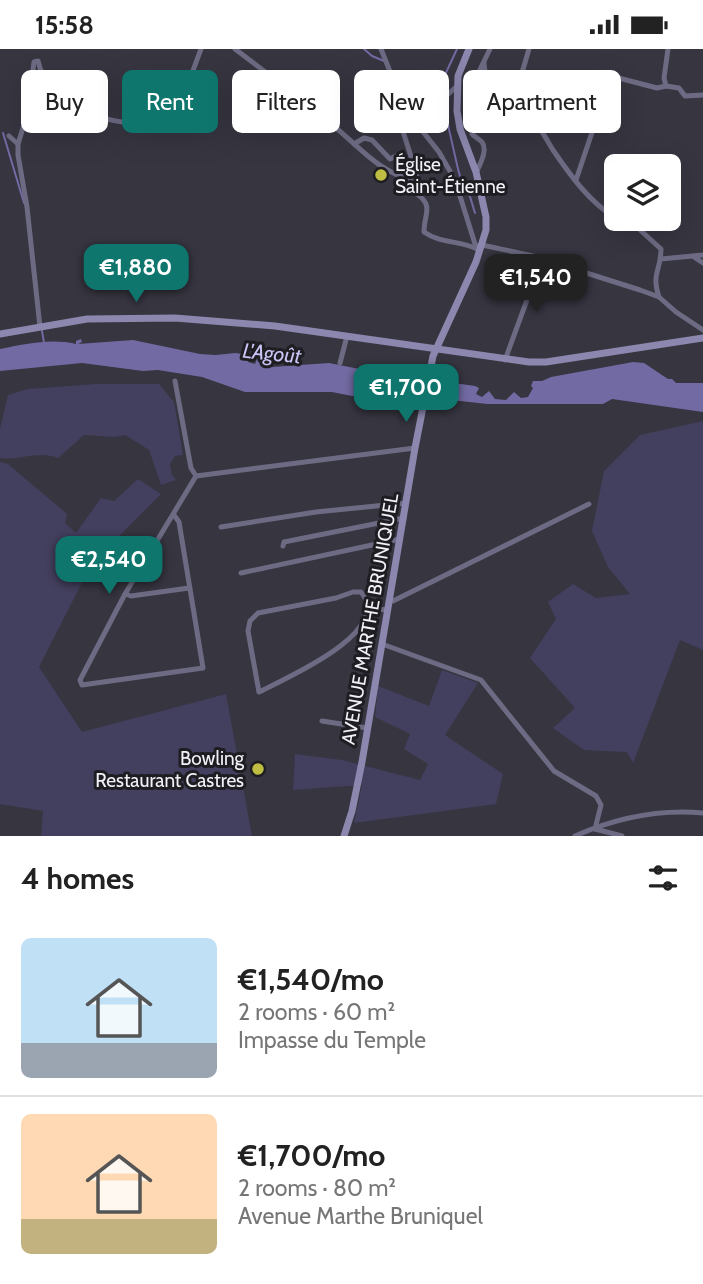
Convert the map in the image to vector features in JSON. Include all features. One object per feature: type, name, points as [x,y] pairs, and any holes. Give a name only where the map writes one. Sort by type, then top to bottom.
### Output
[{"type":"street","points":[[40,327],[18,144],[27,115],[34,62],[38,61],[48,89],[59,102],[71,110],[104,118],[172,127],[201,49]]},
{"type":"street","points":[[235,49],[383,166],[404,178],[415,180]]},
{"type":"street","points":[[381,49],[390,70]]},
{"type":"street","points":[[449,93],[457,86],[468,49]]},
{"type":"street","points":[[480,70],[490,49]]},
{"type":"street","points":[[523,70],[529,49]]},
{"type":"street","points":[[666,86],[664,79],[668,49]]},
{"type":"street","points":[[484,63],[485,70]]},
{"type":"street","points":[[576,180],[611,76],[657,88],[666,86],[679,89],[685,96],[703,95]]},
{"type":"street","name":"AVENUE MARTHE BRUNIQUEL","points":[[344,836],[355,800],[415,448],[431,370],[436,350],[486,230],[486,217],[476,172],[460,129],[457,86]]},
{"type":"street","points":[[403,133],[416,172],[418,194],[428,206],[424,232],[445,243],[461,241],[542,259],[659,297],[703,330]]},
{"type":"street","points":[[424,133],[439,152],[455,180],[475,244],[479,247]]},
{"type":"street","points":[[472,133],[482,142],[483,147],[483,157],[476,172]]},
{"type":"street","points":[[543,133],[588,195],[604,209]]},
{"type":"street","points":[[9,135],[18,144]]},
{"type":"street","points":[[354,144],[364,138],[372,140],[390,159]]},
{"type":"street","points":[[383,166],[396,156],[416,172]]},
{"type":"street","points":[[642,231],[661,249],[661,259],[654,281],[659,297]]},
{"type":"street","points":[[661,259],[703,255]]},
{"type":"street","points":[[694,257],[703,263]]},
{"type":"street","points":[[505,360],[542,259]]},
{"type":"street","points":[[0,334],[87,319],[164,318],[275,326],[505,360],[546,362],[703,338]]},
{"type":"street","points":[[340,363],[347,336]]},
{"type":"street","points":[[175,381],[191,468],[196,476]]},
{"type":"street","points":[[196,476],[415,448]]},
{"type":"street","points":[[174,515],[179,523],[202,668],[85,686],[80,684],[125,594],[196,476]]},
{"type":"street","points":[[221,527],[316,512],[406,503]]},
{"type":"street","points":[[389,600],[393,601],[590,504]]},
{"type":"street","points":[[282,546],[284,542],[404,518]]},
{"type":"street","points":[[241,573],[400,539]]},
{"type":"street","points":[[125,594],[131,596],[188,588]]},
{"type":"street","points":[[353,592],[361,592],[369,608],[367,617],[347,642],[259,692],[248,631],[250,621],[258,613],[336,598],[353,592]]},
{"type":"street","points":[[369,608],[387,610]]},
{"type":"street","points":[[382,644],[481,680],[554,771],[596,796],[601,805],[595,828]]},
{"type":"street","points":[[323,721],[367,728]]},
{"type":"street","points":[[575,836],[642,815],[703,813]]},
{"type":"street","points":[[595,828],[622,836]]},
{"type":"shaded area","points":[[81,339],[82,342],[78,344],[133,340],[200,354],[251,355],[248,362],[255,364],[258,356],[265,361],[264,365],[272,367],[329,363],[390,375],[405,374],[410,381],[419,378],[475,386],[479,388],[476,394],[482,397],[489,391],[495,399],[506,400],[514,392],[521,398],[528,397],[533,381],[633,362],[644,363],[676,383],[703,383],[703,412],[612,399],[603,404],[487,404],[380,392],[352,396],[332,392],[245,392],[202,377],[82,363],[0,371],[0,349],[48,342],[76,344],[76,341]]},
{"type":"shaded area","points":[[96,384],[159,384],[174,402],[183,455],[175,456],[170,464],[176,480],[161,485],[149,450],[125,435],[84,435],[58,458],[36,455],[0,458],[0,429],[8,395],[28,389]]},
{"type":"shaded area","points":[[703,421],[703,650],[680,640],[633,763],[627,752],[584,750],[553,728],[575,708],[530,658],[556,619],[548,602],[573,584],[596,598],[630,594],[608,567],[592,531],[604,471],[640,435]]},
{"type":"shaded area","points":[[0,462],[8,464],[67,514],[65,523],[76,533],[101,498],[114,501],[138,479],[161,494],[92,563],[39,667],[82,732],[226,694],[252,836],[41,836],[43,811],[0,804]]},
{"type":"shaded area","points":[[442,670],[478,683],[445,735],[503,774],[496,804],[354,823],[362,785],[293,790],[295,754],[342,760],[420,780],[428,764],[404,749],[410,734],[375,717],[378,686],[429,706]]},
{"type":"waterway","points":[[364,49],[384,61]]},
{"type":"waterway","points":[[447,70],[457,49]]},
{"type":"waterway","points":[[449,129],[461,180],[468,190],[475,213]]},
{"type":"waterway","points":[[3,133],[24,203]]},
{"type":"waterway","points":[[42,331],[44,343]]},
{"type":"place","name":"Église Saint-Étienne","points":[[381,175]]},
{"type":"place","name":"Bowling Restaurant Castres","points":[[258,769]]},
{"type":"water label","name":"L'Agoût","points":[[272,353]]}]
